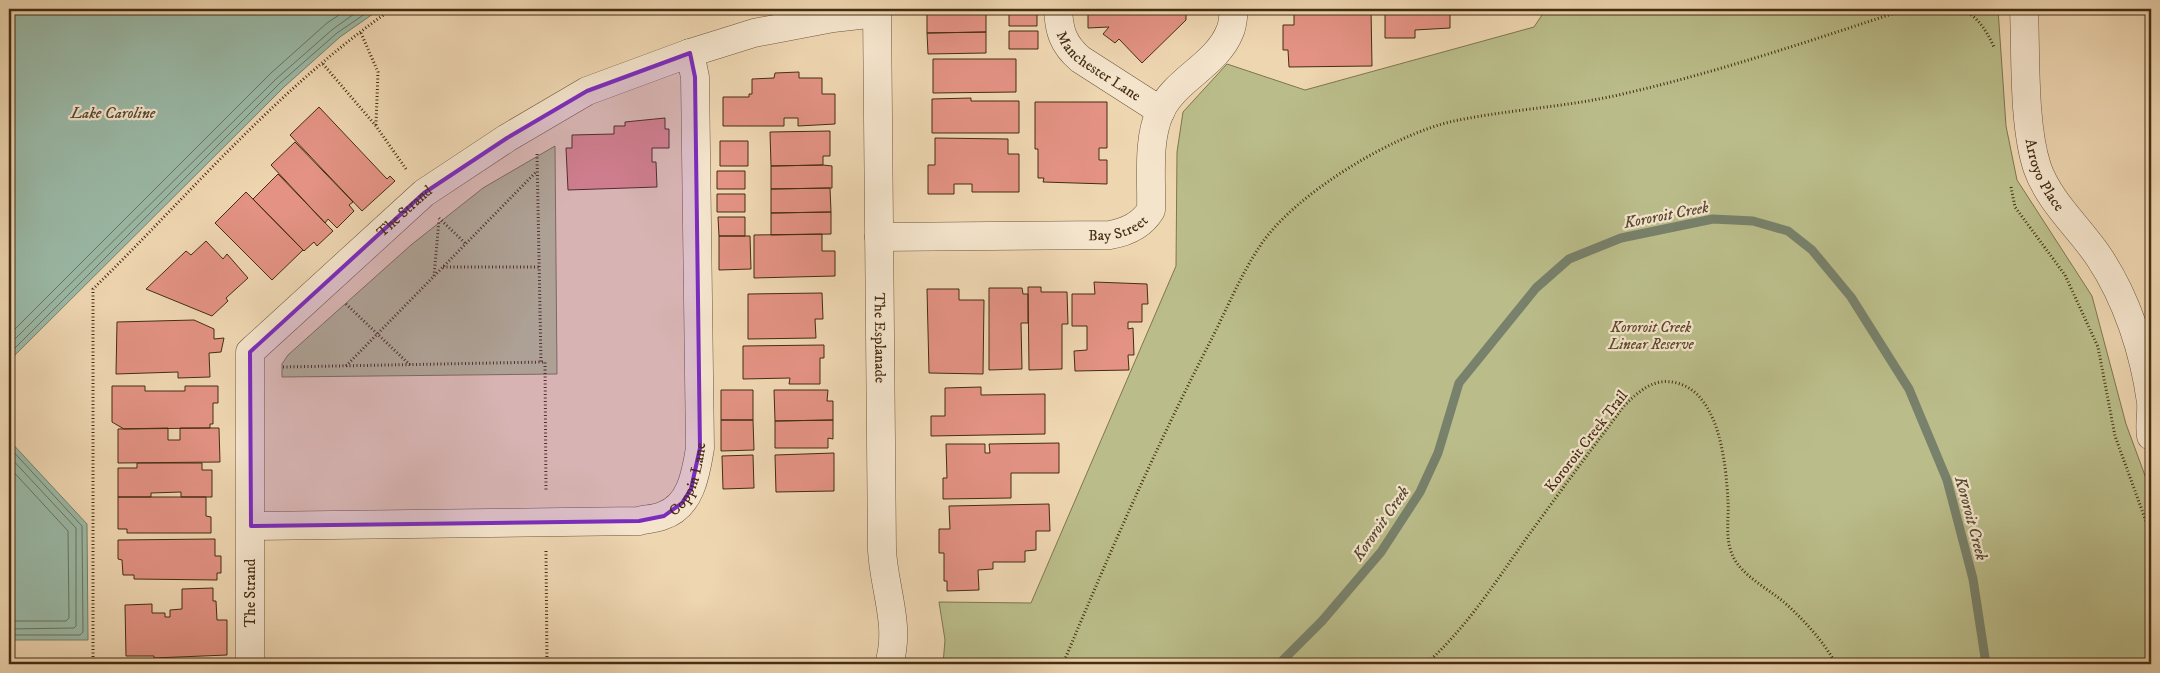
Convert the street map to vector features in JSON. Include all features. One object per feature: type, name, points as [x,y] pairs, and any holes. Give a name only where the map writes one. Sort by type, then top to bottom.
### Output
[{"type":"street","name":"Manchester Lane","points":[[1058,9],[1060,30],[1068,48],[1080,59],[1161,111]]},
{"type":"street","name":"Bay Street","points":[[879,237],[1110,235],[1127,231],[1145,219],[1151,210],[1154,131],[1161,111],[1170,97],[1222,47],[1231,30],[1234,9]]},
{"type":"street","name":"Arroyo Place","points":[[2024,9],[2030,134],[2038,168],[2052,197],[2140,314],[2151,404],[2151,436]]},
{"type":"street","name":"The Strand","points":[[250,664],[250,352],[424,193],[507,138],[587,91],[690,53],[754,34],[877,11]]},
{"type":"street","name":"The Esplanade","points":[[877,11],[882,550],[884,575],[894,624],[894,648],[889,664]]},
{"type":"street","name":"Coppin Lane","points":[[251,526],[639,521],[664,516],[682,503],[691,488],[700,448],[695,77],[690,53]]},
{"type":"path","points":[[94,664],[93,288],[273,108],[360,33],[392,9]]},
{"type":"path","points":[[1063,664],[1163,432],[1260,245],[1286,216],[1317,190],[1370,155],[1421,131],[1453,121],[1570,105],[1627,94],[1843,30],[1907,9]]},
{"type":"path","points":[[1962,9],[1974,16],[1986,30],[1996,51]]},
{"type":"path","points":[[360,33],[378,72],[376,126]]},
{"type":"path","points":[[323,64],[376,126],[424,193]]},
{"type":"path","points":[[283,367],[543,362],[537,151]]},
{"type":"path","points":[[346,366],[537,171]]},
{"type":"path","points":[[2010,179],[2015,207],[2065,275],[2098,346],[2115,436],[2151,535]]},
{"type":"path","points":[[434,276],[439,217],[466,244]]},
{"type":"path","points":[[442,268],[539,266]]},
{"type":"path","points":[[344,302],[410,365]]},
{"type":"path","name":"Kororoit Creek Trail","points":[[1426,664],[1450,643],[1470,618],[1548,508],[1624,406],[1639,391],[1654,383],[1669,381],[1682,384],[1693,391],[1704,401],[1711,412],[1724,466],[1728,501],[1728,539],[1732,554],[1738,565],[1785,603],[1810,627],[1828,650],[1836,664]]},
{"type":"highlighted area","points":[[690,53],[695,77],[700,448],[691,489],[682,503],[664,516],[639,521],[251,526],[250,352],[424,193],[507,138],[587,91]]},
{"type":"green space","name":"Kororoit Creek Linear Reserve","points":[[1546,9],[1998,9],[2006,126],[2017,180],[2092,296],[2126,424],[2151,492],[2151,664],[943,664],[945,640],[939,602],[1031,603],[1176,266],[1177,152],[1183,112],[1227,64],[1305,90],[1534,27]]},
{"type":"green space","points":[[555,146],[557,374],[282,377],[282,364],[288,355],[411,245],[483,188]]},
{"type":"water","name":"Lake Caroline","points":[[9,9],[380,9],[340,37],[284,87],[9,361]]},
{"type":"water","points":[[9,440],[87,524],[88,640],[9,640]]},
{"type":"building","points":[[927,9],[986,9],[986,32],[927,33]]},
{"type":"building","points":[[1009,9],[1037,9],[1037,26],[1009,26]]},
{"type":"building","points":[[1088,9],[1186,9],[1186,20],[1142,63],[1119,39],[1115,43],[1103,34],[1109,27],[1088,28]]},
{"type":"building","points":[[1294,9],[1371,9],[1372,66],[1289,67],[1288,50],[1283,50],[1283,25],[1294,25]]},
{"type":"building","points":[[1385,9],[1450,9],[1450,28],[1415,30],[1415,38],[1385,38]]},
{"type":"building","points":[[1009,31],[1038,31],[1038,49],[1009,49]]},
{"type":"building","points":[[986,32],[986,53],[928,54],[927,33]]},
{"type":"building","points":[[933,59],[1016,59],[1016,92],[933,93]]},
{"type":"building","points":[[799,72],[799,78],[822,78],[822,94],[835,94],[835,124],[798,126],[798,118],[784,118],[784,126],[723,126],[723,97],[749,97],[749,94],[752,94],[752,79],[774,78],[775,73]]},
{"type":"building","points":[[971,98],[971,101],[1019,101],[1019,133],[932,133],[932,99]]},
{"type":"building","points":[[1035,102],[1107,102],[1107,148],[1099,148],[1099,160],[1107,160],[1107,184],[1043,182],[1044,178],[1038,178],[1038,149],[1035,149]]},
{"type":"building","points":[[319,107],[387,179],[390,176],[395,181],[362,211],[290,135]]},
{"type":"building","points":[[665,118],[665,129],[669,129],[669,148],[652,148],[652,162],[656,162],[657,187],[568,190],[566,148],[572,148],[572,135],[614,134],[614,126],[625,126],[625,122]]},
{"type":"building","points":[[830,131],[830,156],[823,156],[823,165],[771,166],[770,132]]},
{"type":"building","points":[[935,138],[1008,139],[1008,154],[1019,154],[1019,192],[972,192],[972,184],[954,184],[954,194],[928,194],[928,165],[935,165]]},
{"type":"building","points":[[720,141],[748,141],[748,166],[720,166]]},
{"type":"building","points":[[295,142],[353,202],[349,205],[354,211],[337,228],[328,219],[325,223],[271,165]]},
{"type":"building","points":[[771,166],[832,166],[832,188],[771,189]]},
{"type":"building","points":[[717,171],[745,171],[745,189],[717,189]]},
{"type":"building","points":[[278,174],[333,231],[317,246],[314,242],[304,251],[253,199]]},
{"type":"building","points":[[830,188],[831,212],[771,213],[771,189]]},
{"type":"building","points":[[246,192],[303,250],[272,280],[215,223]]},
{"type":"building","points":[[717,194],[745,194],[745,212],[717,212]]},
{"type":"building","points":[[831,212],[831,234],[771,235],[771,213]]},
{"type":"building","points":[[718,217],[745,217],[745,236],[719,236]]},
{"type":"building","points":[[822,234],[822,251],[835,251],[835,276],[754,278],[754,235]]},
{"type":"building","points":[[719,236],[750,236],[751,269],[719,270]]},
{"type":"building","points":[[206,241],[223,259],[227,254],[248,278],[226,298],[228,301],[212,316],[146,289],[186,251],[191,255]]},
{"type":"building","points":[[1094,282],[1147,284],[1148,304],[1142,304],[1142,322],[1128,322],[1128,329],[1133,328],[1134,355],[1128,355],[1129,370],[1075,371],[1074,351],[1087,350],[1087,326],[1072,326],[1072,294],[1095,294]]},
{"type":"building","points":[[1028,287],[1041,287],[1041,292],[1067,292],[1068,324],[1062,324],[1062,369],[1029,370]]},
{"type":"building","points":[[989,288],[1022,288],[1023,294],[1028,294],[1028,323],[1021,323],[1022,369],[989,370]]},
{"type":"building","points":[[927,289],[959,289],[959,300],[984,300],[983,374],[929,373]]},
{"type":"building","points":[[822,293],[823,319],[815,319],[816,338],[748,339],[748,294]]},
{"type":"building","points":[[194,320],[214,329],[214,339],[224,338],[221,352],[209,353],[210,377],[178,378],[178,372],[116,374],[117,322]]},
{"type":"building","points":[[824,345],[824,358],[820,358],[820,384],[789,384],[790,378],[743,379],[743,346]]},
{"type":"building","points":[[112,386],[145,386],[145,391],[185,391],[185,386],[218,386],[218,403],[213,403],[213,424],[210,424],[210,428],[124,429],[112,422]]},
{"type":"building","points":[[981,387],[981,395],[1045,394],[1045,434],[931,436],[931,416],[945,416],[945,388]]},
{"type":"building","points":[[721,390],[753,390],[753,420],[721,420]]},
{"type":"building","points":[[774,390],[828,390],[827,401],[833,401],[833,420],[775,421]]},
{"type":"building","points":[[721,420],[753,420],[754,450],[721,451]]},
{"type":"building","points":[[833,420],[833,439],[828,438],[828,448],[775,448],[775,421]]},
{"type":"building","points":[[168,428],[168,440],[180,440],[180,428],[219,428],[220,462],[118,463],[118,429]]},
{"type":"building","points":[[1059,443],[1059,473],[1011,473],[1011,498],[943,499],[943,478],[947,478],[946,444],[985,444],[985,453],[990,453],[989,444]]},
{"type":"building","points":[[834,453],[834,491],[776,492],[775,455]]},
{"type":"building","points":[[753,455],[754,488],[723,489],[722,456]]},
{"type":"building","points":[[137,463],[202,463],[202,470],[212,470],[212,497],[181,497],[181,492],[151,493],[151,497],[118,497],[118,468],[137,468]]},
{"type":"building","points":[[118,497],[206,497],[206,516],[211,517],[211,533],[127,533],[127,529],[118,529]]},
{"type":"building","points":[[1049,504],[1050,531],[1036,531],[1036,550],[1025,551],[1025,562],[993,562],[993,569],[978,570],[979,590],[947,591],[947,581],[944,581],[944,553],[939,553],[939,529],[950,529],[949,506]]},
{"type":"building","points":[[215,539],[215,556],[221,556],[221,573],[217,573],[217,580],[134,579],[134,575],[123,575],[122,560],[118,559],[118,540]]},
{"type":"building","points":[[213,588],[213,601],[216,601],[217,620],[227,620],[227,655],[154,658],[154,656],[126,656],[125,605],[152,604],[152,613],[165,613],[165,617],[170,617],[170,610],[182,609],[182,589]]},
{"type":"waterway","name":"Kororoit Creek","points":[[1279,664],[1322,621],[1381,552],[1420,492],[1438,453],[1459,383],[1536,288],[1569,259],[1621,238],[1713,219],[1753,221],[1788,231],[1812,250],[1851,297],[1909,389],[1947,480],[1973,579],[1986,664]]}]
